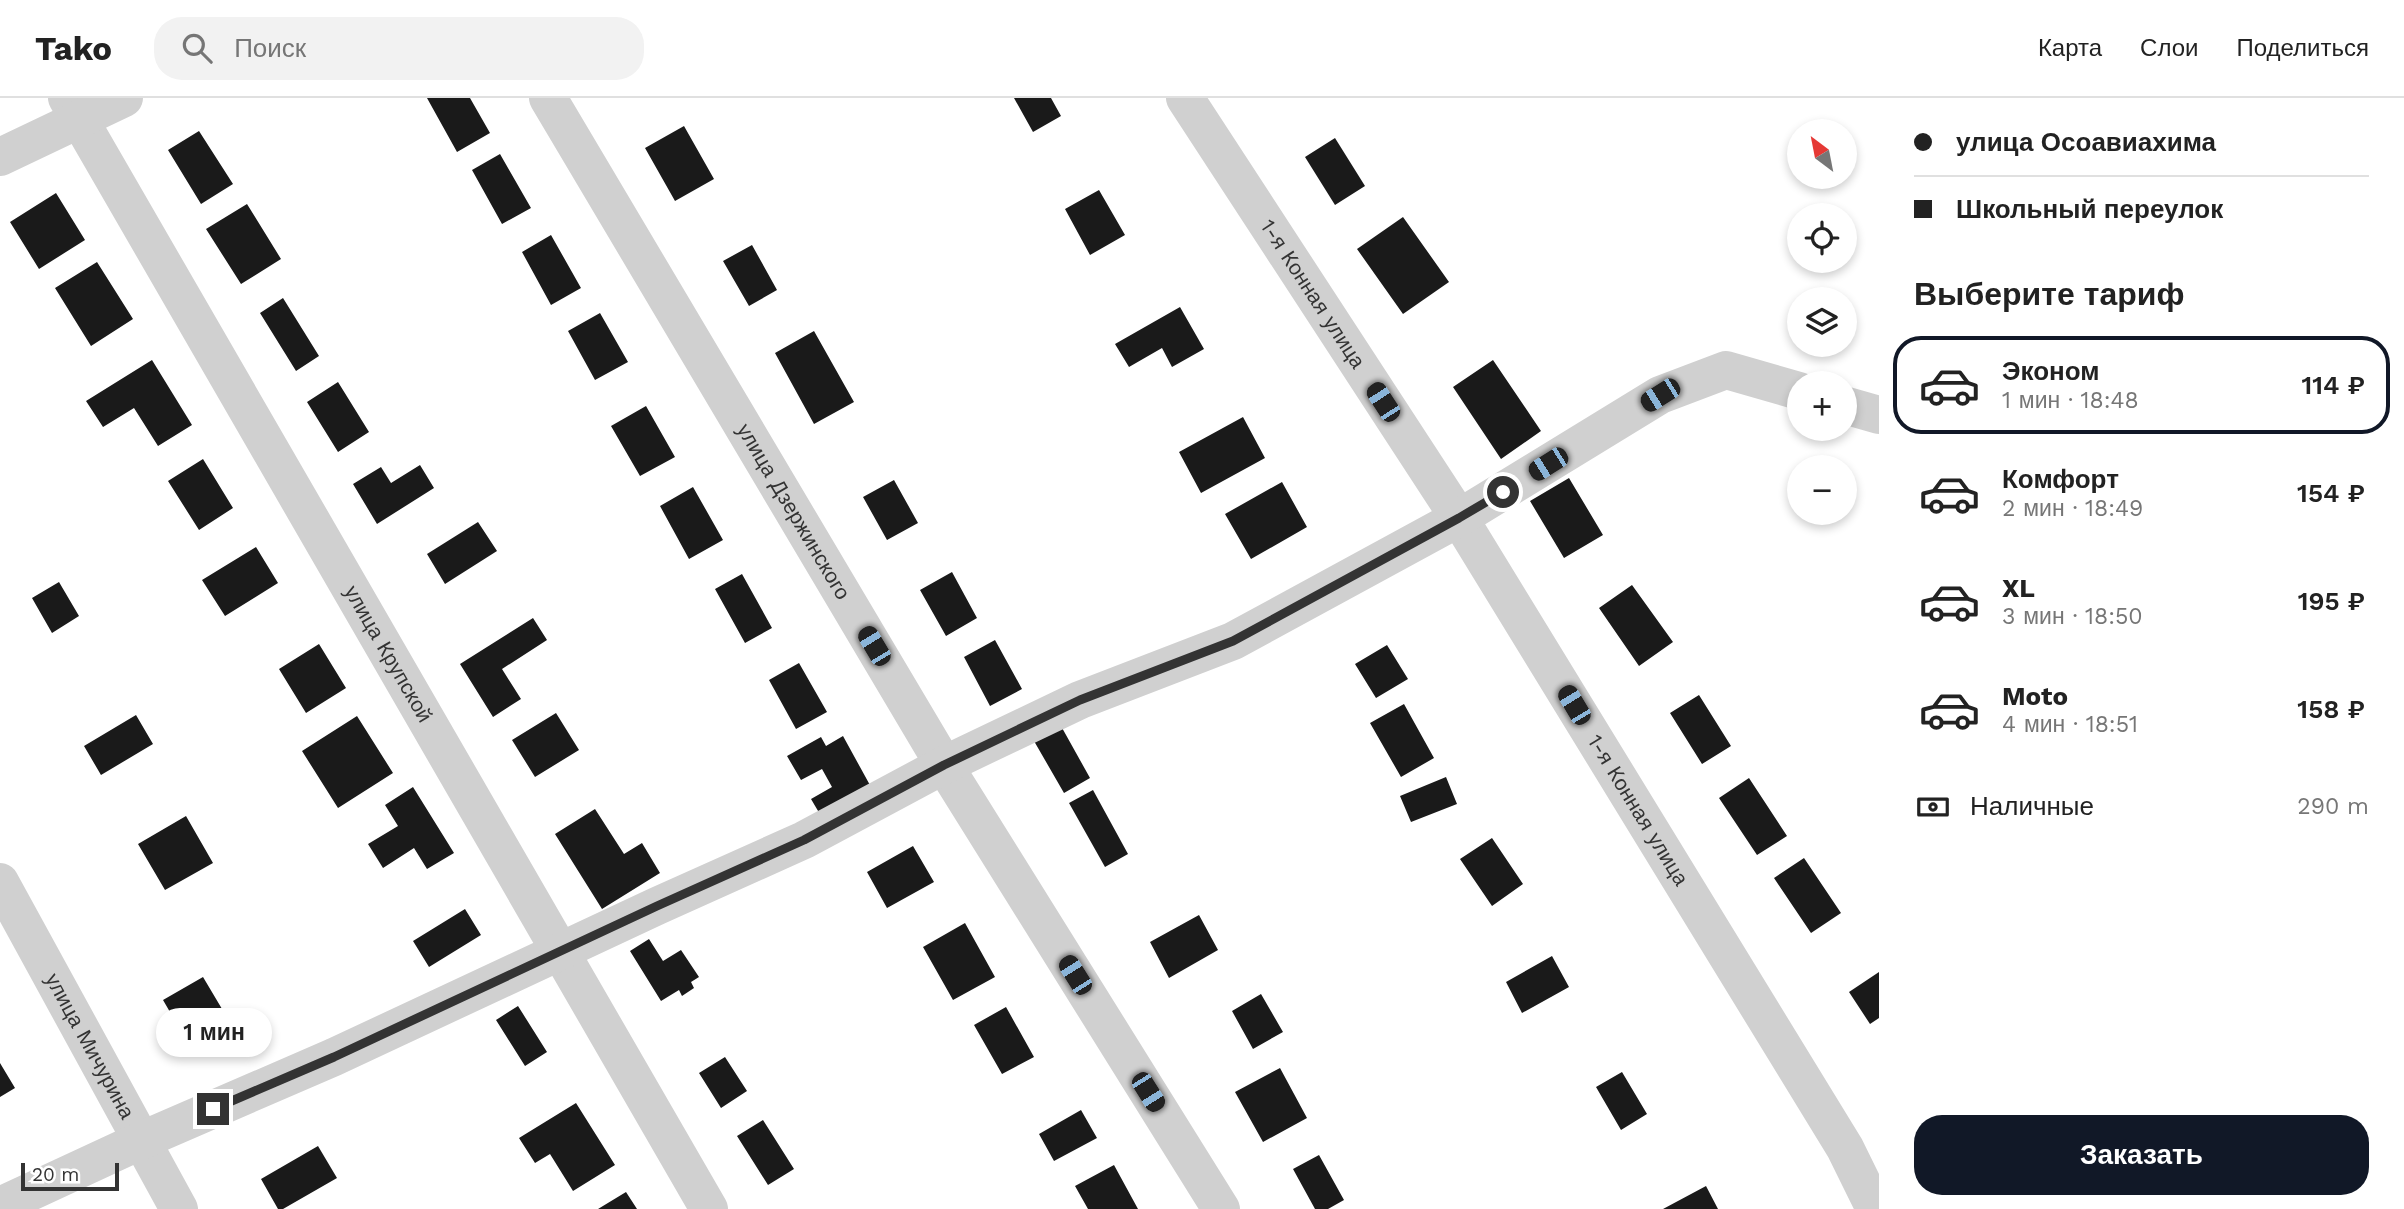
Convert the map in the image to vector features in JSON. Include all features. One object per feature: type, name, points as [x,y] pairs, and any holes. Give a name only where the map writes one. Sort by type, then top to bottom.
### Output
[{"type":"street","points":[[0,157],[74,109],[124,98]]},
{"type":"street","name":"улица Дзержинского","points":[[548,98],[944,765],[1221,1209]]},
{"type":"street","name":"1-я Конная улица","points":[[1185,98],[1459,518],[1845,1148],[1875,1209]]},
{"type":"street","name":"улица Крупской","points":[[74,109],[709,1209]]},
{"type":"street","points":[[0,1206],[140,1141],[334,1057],[804,840],[944,765],[1080,700],[1233,641],[1459,518],[1660,395],[1727,370],[1787,388]]},
{"type":"street","points":[[1857,409],[1879,415]]},
{"type":"street","name":"улица Мичурина","points":[[0,882],[179,1209]]},
{"type":"building","points":[[427,98],[470,98],[490,133],[457,152]]},
{"type":"building","points":[[1014,98],[1051,98],[1061,116],[1033,132]]},
{"type":"building","points":[[684,126],[714,179],[675,201],[645,148]]},
{"type":"building","points":[[199,131],[233,184],[201,204],[168,150]]},
{"type":"building","points":[[1335,138],[1365,186],[1335,205],[1305,157]]},
{"type":"building","points":[[500,154],[531,208],[502,224],[472,170]]},
{"type":"building","points":[[1099,190],[1125,235],[1090,255],[1065,209]]},
{"type":"building","points":[[56,193],[85,240],[39,269],[10,222]]},
{"type":"building","points":[[247,204],[281,259],[241,284],[206,229]]},
{"type":"building","points":[[1403,217],[1449,282],[1403,314],[1357,249]]},
{"type":"building","points":[[551,235],[581,288],[551,305],[522,252]]},
{"type":"building","points":[[752,245],[777,290],[749,306],[723,261]]},
{"type":"building","points":[[97,262],[133,319],[91,346],[55,288]]},
{"type":"building","points":[[283,298],[319,356],[296,371],[260,313]]},
{"type":"building","points":[[1180,307],[1204,349],[1172,367],[1162,348],[1129,367],[1115,344]]},
{"type":"building","points":[[600,313],[628,362],[595,380],[568,331]]},
{"type":"building","points":[[814,331],[854,402],[814,424],[775,353]]},
{"type":"building","points":[[152,360],[192,425],[158,446],[134,408],[103,427],[86,401]]},
{"type":"building","points":[[1493,360],[1541,431],[1501,459],[1453,387]]},
{"type":"building","points":[[338,382],[369,432],[338,452],[307,402]]},
{"type":"building","points":[[646,406],[675,457],[640,476],[611,426]]},
{"type":"building","points":[[1243,417],[1265,458],[1201,493],[1179,452]]},
{"type":"building","points":[[203,459],[233,508],[199,530],[168,481]]},
{"type":"building","points":[[420,465],[434,488],[377,524],[353,484],[381,467],[391,483]]},
{"type":"building","points":[[1569,478],[1603,535],[1564,558],[1530,501]]},
{"type":"building","points":[[894,480],[918,523],[887,540],[863,497]]},
{"type":"building","points":[[1282,482],[1307,527],[1251,559],[1225,514]]},
{"type":"building","points":[[693,487],[723,540],[689,559],[660,506]]},
{"type":"building","points":[[478,522],[497,551],[445,584],[427,554]]},
{"type":"building","points":[[256,547],[278,583],[225,616],[202,580]]},
{"type":"building","points":[[952,572],[977,618],[946,636],[920,590]]},
{"type":"building","points":[[742,574],[772,628],[745,643],[715,589]]},
{"type":"building","points":[[59,582],[79,616],[52,633],[32,598]]},
{"type":"building","points":[[1632,585],[1673,642],[1639,666],[1599,608]]},
{"type":"building","points":[[533,618],[547,640],[502,669],[521,699],[493,717],[460,664]]},
{"type":"building","points":[[995,640],[1022,689],[990,706],[964,657]]},
{"type":"building","points":[[319,644],[346,688],[306,713],[279,669]]},
{"type":"building","points":[[1387,645],[1408,679],[1376,698],[1355,664]]},
{"type":"building","points":[[799,663],[827,712],[796,729],[769,680]]},
{"type":"building","points":[[1699,695],[1731,746],[1702,764],[1670,713]]},
{"type":"building","points":[[1404,704],[1434,758],[1401,777],[1370,723]]},
{"type":"building","points":[[556,713],[579,750],[535,777],[512,740]]},
{"type":"building","points":[[136,715],[153,744],[101,775],[84,746]]},
{"type":"building","points":[[357,716],[393,773],[338,808],[302,751]]},
{"type":"building","points":[[1061,726],[1090,778],[1064,793],[1034,741]]},
{"type":"building","points":[[843,736],[871,787],[821,816],[811,799],[832,787],[822,769],[801,780],[787,756],[821,737],[826,746]]},
{"type":"building","points":[[1446,777],[1457,804],[1411,822],[1400,796]]},
{"type":"building","points":[[1749,778],[1787,836],[1757,855],[1719,798]]},
{"type":"building","points":[[413,787],[454,853],[427,869],[414,848],[383,868],[368,844],[398,826],[385,805]]},
{"type":"building","points":[[1093,790],[1128,854],[1105,867],[1069,803]]},
{"type":"building","points":[[595,809],[624,854],[642,843],[660,873],[602,909],[555,834]]},
{"type":"building","points":[[186,816],[213,863],[165,890],[138,844]]},
{"type":"building","points":[[1492,838],[1523,884],[1492,906],[1460,859]]},
{"type":"building","points":[[913,846],[934,882],[887,908],[867,872]]},
{"type":"building","points":[[1804,858],[1841,913],[1811,933],[1774,878]]},
{"type":"building","points":[[465,909],[481,935],[429,967],[413,941]]},
{"type":"building","points":[[1199,915],[1218,950],[1169,978],[1150,942]]},
{"type":"building","points":[[965,923],[995,977],[953,1000],[923,947]]},
{"type":"building","points":[[649,939],[663,961],[681,950],[699,977],[691,982],[694,988],[682,996],[679,990],[661,1001],[630,951]]},
{"type":"building","points":[[1552,956],[1569,987],[1522,1013],[1506,982]]},
{"type":"building","points":[[1879,972],[1879,1018],[1870,1024],[1849,992]]},
{"type":"building","points":[[203,977],[228,1019],[188,1043],[163,1000]]},
{"type":"building","points":[[1261,994],[1283,1032],[1253,1049],[1232,1011]]},
{"type":"building","points":[[518,1006],[547,1052],[525,1066],[496,1020]]},
{"type":"building","points":[[1006,1007],[1034,1057],[1002,1074],[974,1025]]},
{"type":"building","points":[[725,1057],[747,1091],[721,1108],[699,1073]]},
{"type":"building","points":[[0,1063],[15,1088],[0,1097]]},
{"type":"building","points":[[1280,1068],[1307,1118],[1263,1142],[1235,1092]]},
{"type":"building","points":[[1622,1072],[1647,1114],[1621,1130],[1596,1087]]},
{"type":"building","points":[[576,1103],[615,1165],[573,1191],[550,1154],[535,1163],[519,1138]]},
{"type":"building","points":[[1081,1110],[1097,1138],[1054,1161],[1039,1134]]},
{"type":"building","points":[[763,1120],[794,1169],[768,1185],[737,1136]]},
{"type":"building","points":[[318,1146],[337,1178],[283,1209],[278,1209],[261,1179]]},
{"type":"building","points":[[1319,1155],[1344,1200],[1328,1209],[1315,1209],[1293,1169]]},
{"type":"building","points":[[1114,1165],[1138,1209],[1088,1209],[1075,1186]]},
{"type":"building","points":[[1706,1186],[1718,1209],[1663,1209]]},
{"type":"building","points":[[626,1192],[637,1209],[598,1209]]},
{"type":"route","points":[[213,1109],[334,1057],[804,840],[944,765],[1080,700],[1233,641],[1503,492]]}]
